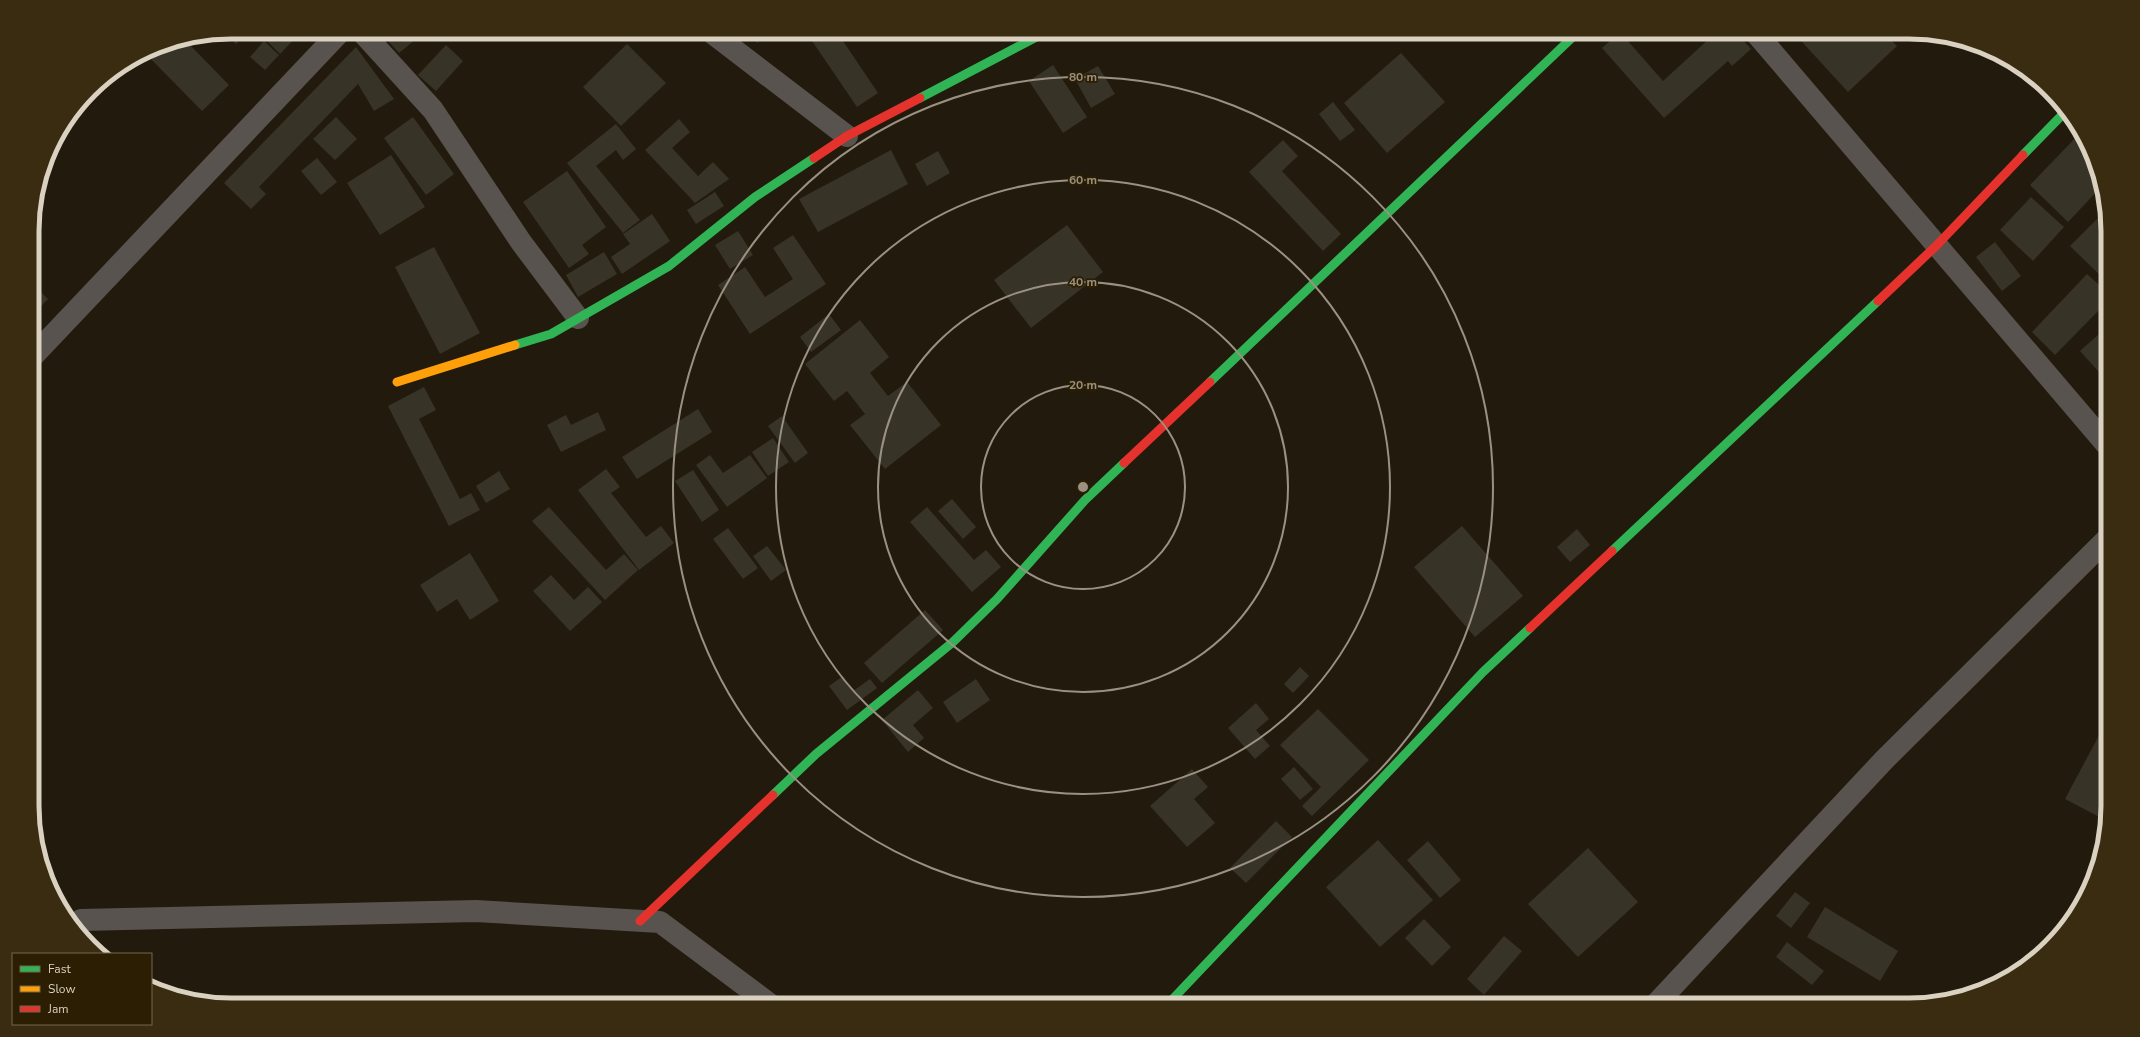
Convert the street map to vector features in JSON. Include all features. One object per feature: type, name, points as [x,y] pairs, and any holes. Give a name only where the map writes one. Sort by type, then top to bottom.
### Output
[{"type":"street","points":[[39,350],[333,39]]},
{"type":"street","points":[[368,39],[433,110],[521,242],[578,318]]},
{"type":"street","points":[[720,39],[847,136]]},
{"type":"street","points":[[397,382],[551,334],[669,266],[754,197],[847,136],[1033,39]]},
{"type":"street","points":[[640,921],[816,754],[953,642],[997,599],[1085,500],[1571,39]]},
{"type":"street","points":[[1761,39],[2101,438]]},
{"type":"street","points":[[1174,998],[1483,672],[1937,245],[2062,115]]},
{"type":"street","points":[[1662,998],[1885,759],[2101,546]]},
{"type":"street","points":[[81,920],[476,911],[660,922],[762,998]]},
{"type":"building","points":[[231,39],[242,39],[236,44]]},
{"type":"building","points":[[265,39],[294,39],[280,54]]},
{"type":"building","points":[[386,39],[416,39],[399,53]]},
{"type":"building","points":[[752,39],[761,39],[758,43]]},
{"type":"building","points":[[811,39],[842,39],[878,93],[857,107]]},
{"type":"building","points":[[1612,39],[1626,39],[1663,81],[1709,39],[1742,39],[1751,49],[1732,66],[1728,61],[1664,118],[1602,48]]},
{"type":"building","points":[[1799,39],[1890,39],[1897,46],[1848,92]]},
{"type":"building","points":[[264,41],[279,55],[265,70],[250,57]]},
{"type":"building","points":[[189,44],[229,85],[202,111],[149,57],[169,49]]},
{"type":"building","points":[[627,44],[666,83],[621,126],[583,87]]},
{"type":"building","points":[[446,45],[463,61],[436,91],[418,75]]},
{"type":"building","points":[[356,47],[394,99],[374,111],[358,84],[259,187],[266,194],[251,209],[224,183]]},
{"type":"building","points":[[1401,53],[1445,102],[1387,153],[1344,103]]},
{"type":"building","points":[[1053,65],[1087,117],[1063,133],[1029,81]]},
{"type":"building","points":[[1098,66],[1115,94],[1091,108],[1075,79]]},
{"type":"building","points":[[1333,102],[1355,130],[1340,141],[1319,114]]},
{"type":"building","points":[[336,117],[357,139],[335,160],[313,139]]},
{"type":"building","points":[[413,117],[454,174],[426,195],[384,138]]},
{"type":"building","points":[[679,119],[690,132],[672,148],[698,176],[713,162],[729,179],[695,203],[645,150]]},
{"type":"building","points":[[616,124],[636,149],[623,160],[616,150],[596,166],[640,220],[623,233],[567,163]]},
{"type":"building","points":[[2076,137],[2091,169],[2097,192],[2068,222],[2030,185]]},
{"type":"building","points":[[1283,140],[1298,156],[1282,171],[1341,234],[1323,251],[1249,172]]},
{"type":"building","points":[[891,150],[908,184],[818,232],[799,199]]},
{"type":"building","points":[[938,151],[950,173],[927,186],[915,164]]},
{"type":"building","points":[[391,155],[425,207],[380,235],[347,183]]},
{"type":"building","points":[[317,158],[337,182],[321,195],[301,171]]},
{"type":"building","points":[[567,171],[606,227],[582,245],[589,254],[569,268],[523,202]]},
{"type":"building","points":[[715,192],[724,206],[696,224],[687,210]]},
{"type":"building","points":[[2031,197],[2064,227],[2033,261],[2000,230]]},
{"type":"building","points":[[652,214],[670,241],[622,274],[611,257],[630,244],[623,234]]},
{"type":"building","points":[[2101,215],[2101,276],[2070,246]]},
{"type":"building","points":[[1067,225],[1103,272],[1031,328],[994,280]]},
{"type":"building","points":[[738,231],[753,255],[730,269],[715,245]]},
{"type":"building","points":[[793,235],[826,284],[750,334],[718,285],[745,267],[765,297],[793,279],[773,248]]},
{"type":"building","points":[[1995,242],[2021,276],[2002,291],[1976,257]]},
{"type":"building","points":[[434,247],[480,333],[440,354],[395,267]]},
{"type":"building","points":[[604,252],[617,274],[578,297],[566,275]]},
{"type":"building","points":[[2087,274],[2101,287],[2101,308],[2055,355],[2032,332]]},
{"type":"building","points":[[39,290],[48,299],[39,309]]},
{"type":"building","points":[[829,314],[841,330],[811,352],[800,337]]},
{"type":"building","points":[[860,320],[889,357],[870,373],[888,396],[907,382],[941,425],[885,469],[850,425],[865,414],[847,391],[834,401],[805,364]]},
{"type":"building","points":[[2101,332],[2101,374],[2080,351]]},
{"type":"building","points":[[424,387],[436,410],[419,419],[460,499],[471,493],[480,510],[449,526],[388,406]]},
{"type":"building","points":[[698,409],[712,432],[637,479],[622,457]]},
{"type":"building","points":[[598,412],[606,430],[561,452],[547,425],[566,415],[571,425]]},
{"type":"building","points":[[782,416],[808,453],[795,463],[768,426]]},
{"type":"building","points":[[773,438],[789,462],[768,476],[752,452]]},
{"type":"building","points":[[710,455],[723,473],[750,455],[767,478],[727,507],[696,465]]},
{"type":"building","points":[[606,469],[620,487],[611,493],[646,537],[661,526],[674,543],[639,570],[578,490]]},
{"type":"building","points":[[693,470],[719,510],[702,522],[675,481]]},
{"type":"building","points":[[499,471],[510,489],[486,503],[476,486]]},
{"type":"building","points":[[952,499],[976,527],[963,539],[938,511]]},
{"type":"building","points":[[549,507],[606,570],[624,554],[638,570],[605,600],[532,521]]},
{"type":"building","points":[[927,507],[974,560],[986,550],[1001,567],[972,592],[910,522]]},
{"type":"building","points":[[1462,526],[1523,596],[1475,637],[1414,567]]},
{"type":"building","points":[[728,528],[758,568],[743,579],[713,539]]},
{"type":"building","points":[[1577,529],[1590,545],[1570,562],[1557,547]]},
{"type":"building","points":[[767,546],[786,570],[771,581],[753,556]]},
{"type":"building","points":[[470,553],[499,601],[470,620],[457,599],[437,612],[420,585]]},
{"type":"building","points":[[551,575],[574,600],[588,587],[602,602],[570,631],[533,591]]},
{"type":"building","points":[[925,610],[943,630],[882,683],[864,663]]},
{"type":"building","points":[[1300,667],[1309,676],[1293,693],[1284,684]]},
{"type":"building","points":[[843,676],[853,691],[870,679],[877,688],[847,710],[829,686]]},
{"type":"building","points":[[976,679],[990,700],[957,723],[943,702]]},
{"type":"building","points":[[918,690],[933,708],[913,725],[924,738],[908,752],[882,720]]},
{"type":"building","points":[[1256,703],[1269,719],[1256,730],[1270,746],[1255,759],[1228,728]]},
{"type":"building","points":[[1318,709],[1369,760],[1312,816],[1302,806],[1321,787],[1280,745]]},
{"type":"building","points":[[2101,732],[2101,818],[2065,799]]},
{"type":"building","points":[[1294,767],[1313,789],[1300,800],[1281,779]]},
{"type":"building","points":[[1192,769],[1208,787],[1194,799],[1215,823],[1187,847],[1150,806]]},
{"type":"building","points":[[1276,821],[1292,837],[1246,883],[1230,868]]},
{"type":"building","points":[[1378,840],[1433,900],[1380,947],[1326,887]]},
{"type":"building","points":[[1428,841],[1461,880],[1440,898],[1407,860]]},
{"type":"building","points":[[1588,848],[1638,902],[1578,957],[1528,904]]},
{"type":"building","points":[[1795,892],[1810,903],[1791,928],[1776,916]]},
{"type":"building","points":[[1825,907],[1898,951],[1880,981],[1807,937]]},
{"type":"building","points":[[1424,919],[1451,947],[1432,966],[1405,938]]},
{"type":"building","points":[[1504,936],[1522,951],[1484,995],[1467,979]]},
{"type":"building","points":[[1787,942],[1824,971],[1812,985],[1776,957]]},
{"type":"traffic: fast","points":[[920,98],[1033,39]]},
{"type":"traffic: fast","points":[[1210,382],[1571,39]]},
{"type":"traffic: fast","points":[[2023,155],[2062,115]]},
{"type":"traffic: fast","points":[[515,345],[551,334],[669,266],[755,197],[814,158]]},
{"type":"traffic: fast","points":[[1612,551],[1878,301]]},
{"type":"traffic: fast","points":[[773,795],[816,754],[953,642],[997,599],[1085,500],[1124,463]]},
{"type":"traffic: fast","points":[[1174,998],[1483,672],[1530,628]]},
{"type":"traffic: slow","points":[[397,382],[515,345]]},
{"type":"traffic: jam","points":[[814,158],[847,136],[920,98]]},
{"type":"traffic: jam","points":[[1878,301],[1937,245],[2023,155]]},
{"type":"traffic: jam","points":[[1124,463],[1210,382]]},
{"type":"traffic: jam","points":[[1530,628],[1612,551]]},
{"type":"traffic: jam","points":[[640,921],[773,795]]}]
